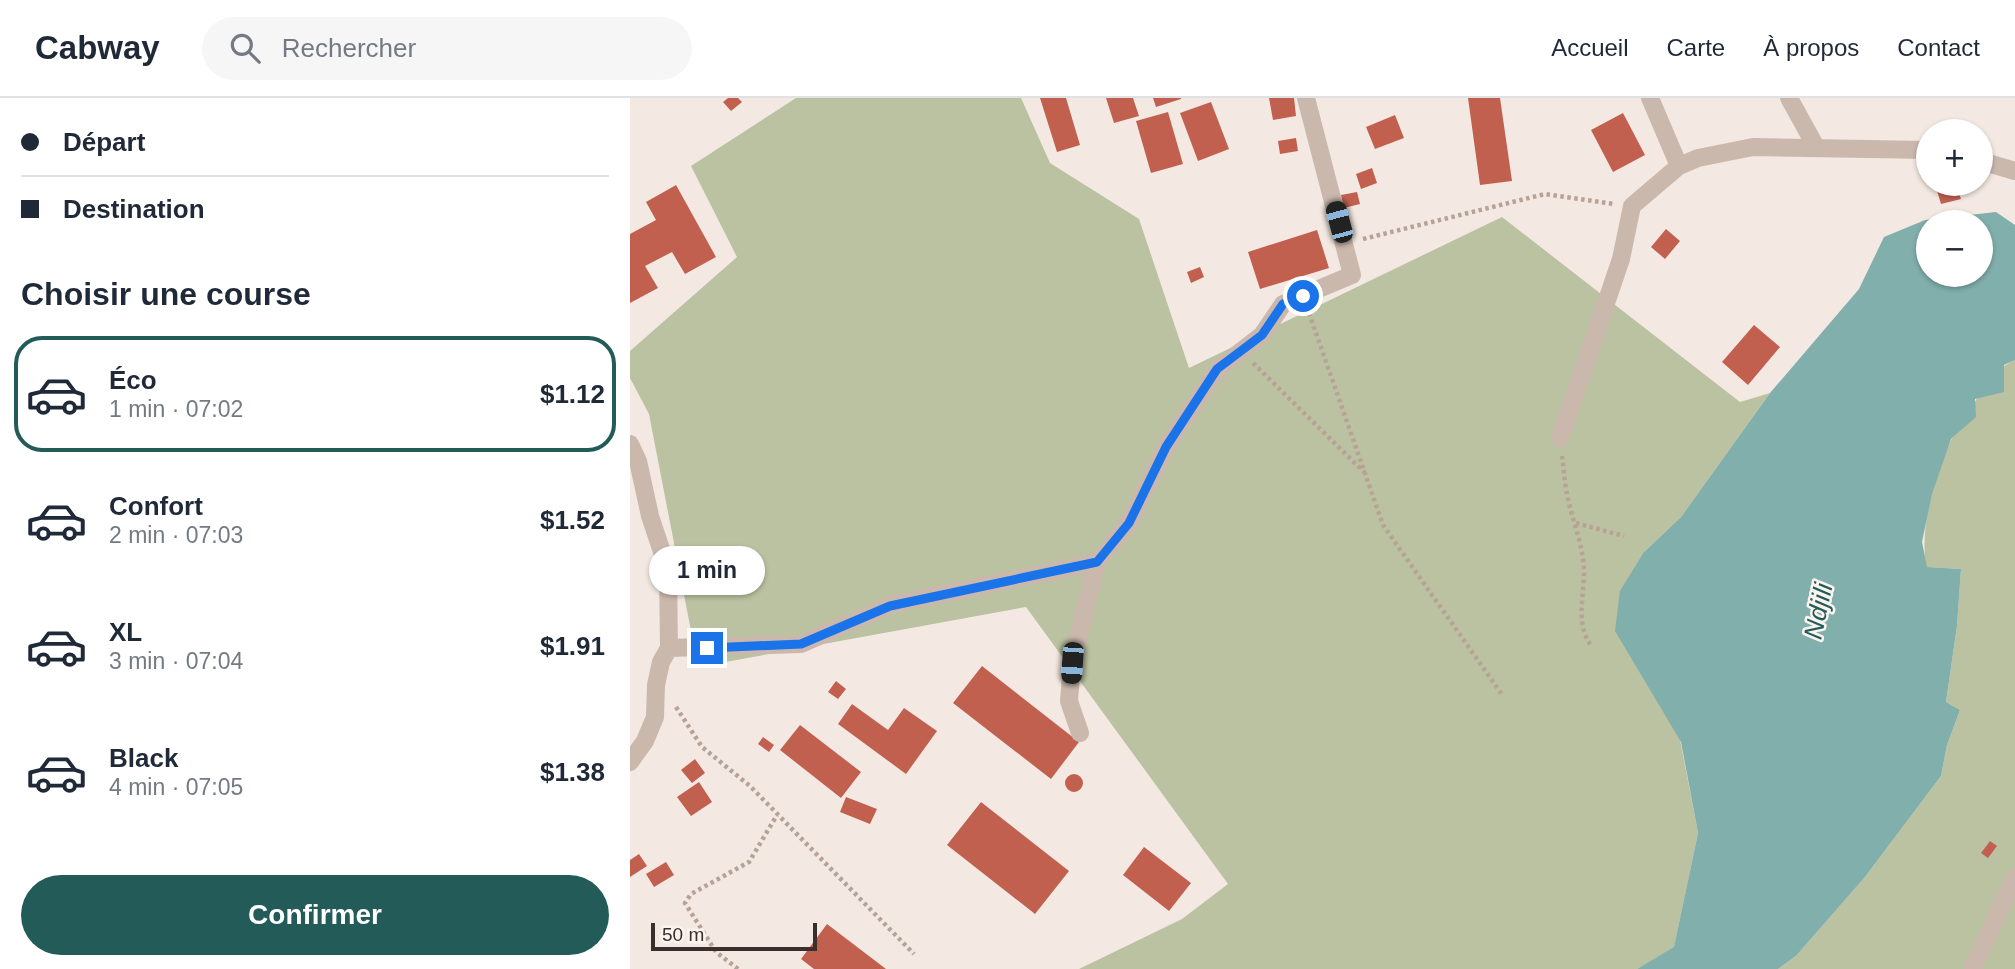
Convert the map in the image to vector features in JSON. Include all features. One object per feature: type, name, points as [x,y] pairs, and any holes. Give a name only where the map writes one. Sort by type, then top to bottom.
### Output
[{"type":"street","points":[[1080,733],[1069,701],[1072,663],[1097,562],[1129,523],[1166,447],[1217,369],[1262,335],[1283,304],[1352,275],[1306,98]]},
{"type":"street","points":[[1650,98],[1679,166]]},
{"type":"street","points":[[1789,98],[1816,147]]},
{"type":"street","points":[[1560,438],[1621,258],[1632,206],[1679,166],[1698,158],[1753,147],[1916,150]]},
{"type":"street","points":[[1993,165],[2015,171]]},
{"type":"street","points":[[630,444],[638,461],[650,516],[668,570],[669,648],[661,662],[656,685],[655,717],[645,741],[630,762]]},
{"type":"street","points":[[669,648],[801,644],[890,606],[1097,562]]},
{"type":"street","points":[[1972,969],[2015,877]]},
{"type":"path","points":[[1345,244],[1545,194],[1632,206]]},
{"type":"path","points":[[1303,296],[1383,525],[1503,696]]},
{"type":"path","points":[[1241,351],[1364,473]]},
{"type":"path","points":[[1560,438],[1567,494],[1584,572],[1581,610],[1585,638],[1592,647]]},
{"type":"path","points":[[1575,523],[1624,536]]},
{"type":"path","points":[[672,701],[702,747],[750,786],[914,954]]},
{"type":"path","points":[[738,969],[716,952],[685,903],[691,894],[749,862],[777,815]]},
{"type":"green space","points":[[796,98],[1021,98],[1050,163],[1139,219],[1189,368],[1502,217],[1740,402],[1770,393],[1681,517],[1644,552],[1698,833],[1674,948],[1637,969],[1079,969],[1182,919],[1228,884],[1026,607],[698,667],[649,414],[630,378],[630,351],[737,257],[691,166]]},
{"type":"green space","points":[[2015,360],[2015,969],[1778,969],[1796,956],[1865,877],[1941,776],[1947,745],[1960,710],[1946,702],[1957,626],[1961,569],[1926,567],[1926,519],[1933,487],[1951,440],[1962,428],[1990,380]]},
{"type":"water","name":"Ndjili","points":[[1993,212],[2015,225],[2015,360],[2004,365],[2004,392],[1975,399],[1976,417],[1951,439],[1932,494],[1922,542],[1927,567],[1961,569],[1957,626],[1946,702],[1960,710],[1947,745],[1941,776],[1865,877],[1796,956],[1778,969],[1637,969],[1674,947],[1698,833],[1681,742],[1615,631],[1620,591],[1644,552],[1681,517],[1770,393],[1859,289],[1884,237],[1916,224],[1916,287],[1993,287]]},
{"type":"building","points":[[728,98],[738,98],[742,102],[731,111],[723,102]]},
{"type":"building","points":[[1040,98],[1066,98],[1080,145],[1057,152]]},
{"type":"building","points":[[1106,98],[1133,98],[1139,116],[1114,123]]},
{"type":"building","points":[[1153,98],[1181,98],[1181,99],[1156,107]]},
{"type":"building","points":[[1269,98],[1294,98],[1296,116],[1273,120]]},
{"type":"building","points":[[1468,98],[1500,98],[1512,181],[1480,185]]},
{"type":"building","points":[[1211,102],[1229,149],[1198,161],[1180,113]]},
{"type":"building","points":[[1168,112],[1183,164],[1151,173],[1136,121]]},
{"type":"building","points":[[1623,113],[1645,155],[1613,172],[1591,130]]},
{"type":"building","points":[[1395,115],[1404,138],[1375,149],[1366,127]]},
{"type":"building","points":[[1296,138],[1298,151],[1280,154],[1278,141]]},
{"type":"building","points":[[1372,168],[1377,183],[1361,189],[1356,174]]},
{"type":"building","points":[[676,185],[716,257],[685,274],[672,252],[645,266],[658,288],[630,303],[630,234],[656,220],[646,202]]},
{"type":"building","points":[[1357,192],[1360,204],[1344,208],[1341,195]]},
{"type":"building","points":[[1939,196],[1960,196],[1961,199],[1941,204]]},
{"type":"building","points":[[1666,229],[1680,241],[1665,259],[1651,247]]},
{"type":"building","points":[[1317,230],[1329,268],[1260,289],[1248,252]]},
{"type":"building","points":[[1200,267],[1204,277],[1191,283],[1187,272]]},
{"type":"building","points":[[1754,325],[1780,347],[1748,385],[1722,362]]},
{"type":"building","points":[[982,666],[1079,742],[1051,779],[953,703]]},
{"type":"building","points":[[836,681],[846,689],[838,699],[828,692]]},
{"type":"building","points":[[852,704],[888,730],[904,708],[937,731],[906,774],[838,724]]},
{"type":"building","points":[[800,725],[861,772],[841,798],[780,750]]},
{"type":"building","points":[[763,737],[774,745],[769,752],[758,744]]},
{"type":"building","points":[[695,759],[705,773],[692,783],[681,770]]},
{"type":"building","points":[[1074,774],[1080,777],[1083,783],[1080,789],[1074,792],[1068,789],[1065,783],[1068,777]]},
{"type":"building","points":[[699,782],[712,802],[691,816],[677,797]]},
{"type":"building","points":[[846,797],[877,809],[870,824],[840,812]]},
{"type":"building","points":[[981,802],[1069,871],[1035,914],[947,845]]},
{"type":"building","points":[[1990,841],[1997,846],[1988,858],[1981,853]]},
{"type":"building","points":[[1144,847],[1191,883],[1169,911],[1123,875]]},
{"type":"building","points":[[639,854],[647,866],[630,877],[630,860]]},
{"type":"building","points":[[666,862],[674,875],[654,887],[646,874]]},
{"type":"building","points":[[827,924],[886,969],[814,969],[801,959]]},
{"type":"route","points":[[707,648],[801,644],[890,606],[1059,573],[1097,562],[1129,523],[1166,447],[1217,369],[1262,335],[1283,304],[1303,296]]}]
